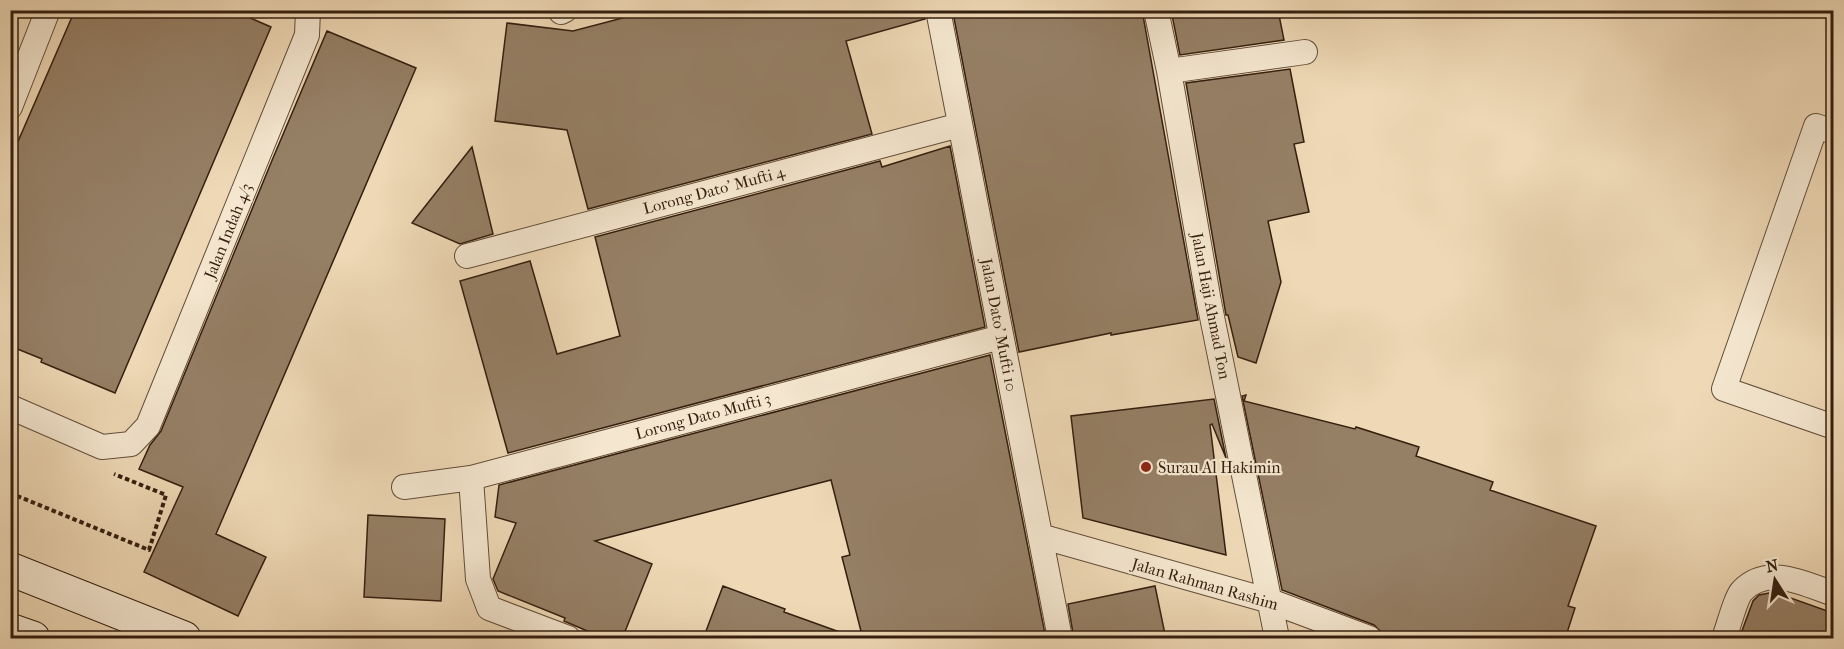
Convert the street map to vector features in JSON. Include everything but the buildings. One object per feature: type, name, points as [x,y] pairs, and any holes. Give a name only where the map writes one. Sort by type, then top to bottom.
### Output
[{"type":"street","points":[[10,107],[48,10]]},
{"type":"street","name":"Jalan Indah 4/3","points":[[10,408],[102,447],[131,444],[148,426],[307,35],[309,10]]},
{"type":"street","name":"Jalan Dato' Mufti 10","points":[[938,10],[1060,639]]},
{"type":"street","name":"Jalan Haji Ahmad Ton","points":[[1156,10],[1169,71],[1209,302],[1276,639]]},
{"type":"street","points":[[1169,71],[1305,52]]},
{"type":"street","name":"Lorong Dato' Mufti 4","points":[[467,256],[960,125]]},
{"type":"street","points":[[1833,132],[1816,126],[1724,389],[1833,427]]},
{"type":"street","name":"Lorong Dato Mufti 3","points":[[404,487],[471,478],[1001,337]]},
{"type":"street","points":[[471,478],[478,579],[489,608],[568,639]]},
{"type":"street","name":"Jalan Rahman Rashim","points":[[1040,536],[1269,601],[1369,639]]},
{"type":"street","points":[[10,569],[184,639]]},
{"type":"street","points":[[1724,639],[1741,592],[1760,579],[1782,577],[1833,594]]},
{"type":"street","points":[[10,630],[33,639]]},
{"type":"path","points":[[10,493],[149,550],[166,495],[111,473]]},
{"type":"place","name":"Surau Al Hakimin","points":[[1146,467]]}]
